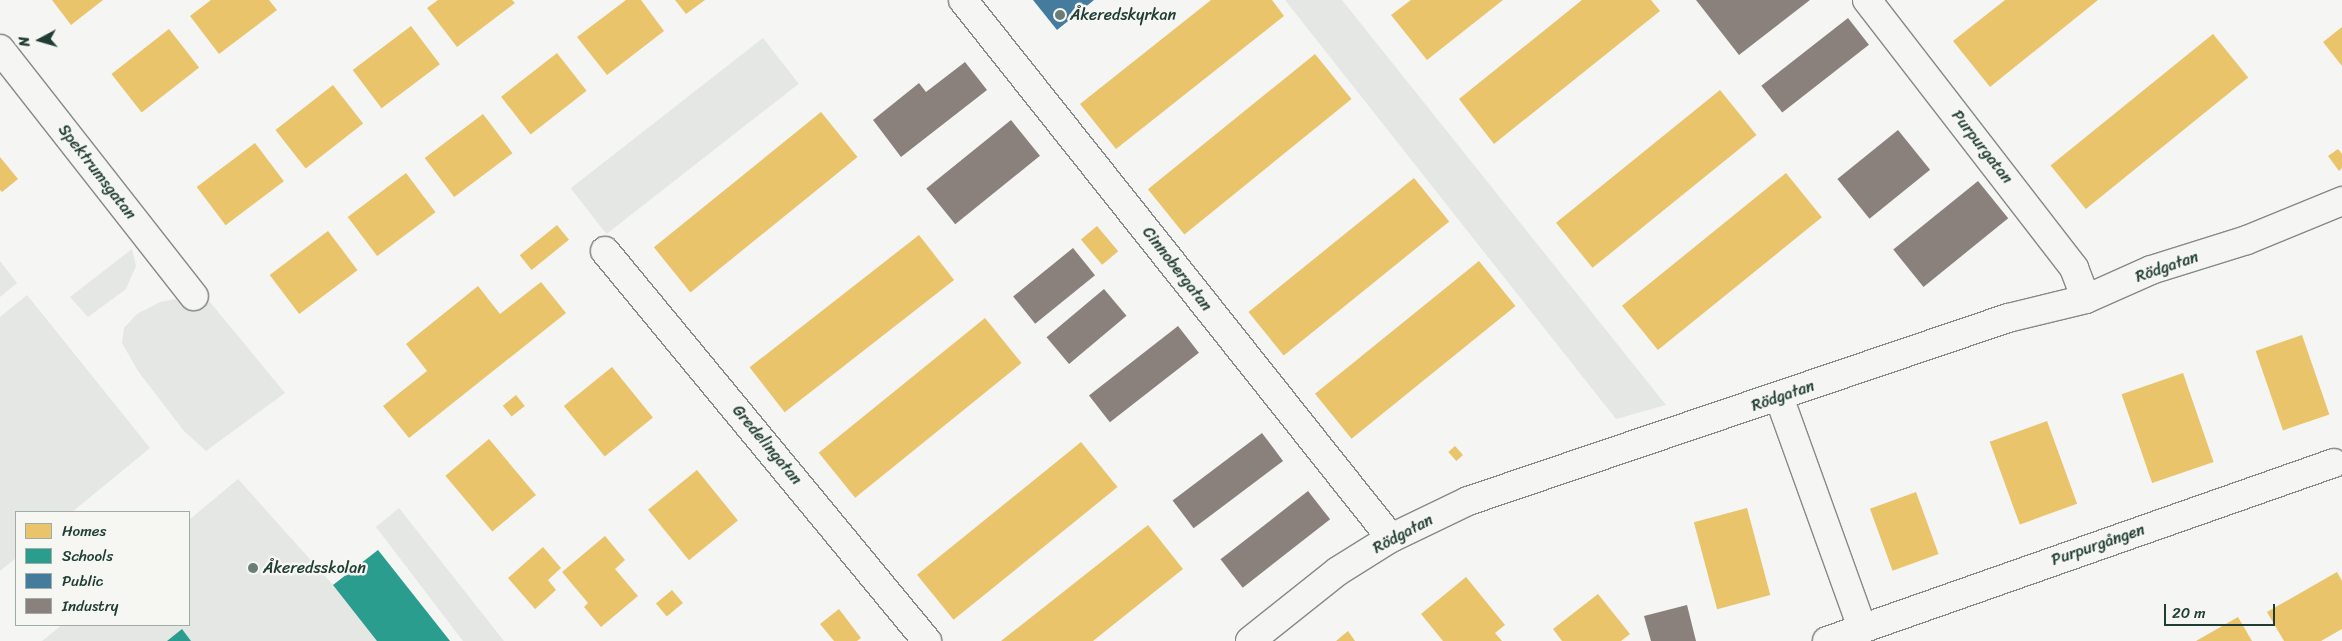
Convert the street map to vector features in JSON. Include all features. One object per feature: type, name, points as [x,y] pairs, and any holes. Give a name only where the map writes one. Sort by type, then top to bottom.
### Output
[{"type":"street","name":"Cinnobergatan","points":[[964,0],[1391,538]]},
{"type":"street","name":"Purpurgatan","points":[[1867,0],[2074,268],[2086,300]]},
{"type":"street","name":"Spektrumsgatan","points":[[0,49],[194,296]]},
{"type":"street","name":"Rödgatan","points":[[1250,641],[1338,572],[1391,538],[1468,501],[2008,318],[2086,300],[2151,270],[2247,240],[2342,201]]},
{"type":"street","name":"Gredelingatan","points":[[605,251],[928,641]]},
{"type":"street","points":[[1779,397],[1862,628]]},
{"type":"street","name":"Purpurgången","points":[[1827,641],[2334,462]]},
{"type":"shaded area","points":[[1285,0],[1342,0],[1666,405],[1616,419]]},
{"type":"shaded area","points":[[763,38],[799,84],[606,234],[571,188]]},
{"type":"shaded area","points":[[132,249],[136,266],[126,289],[88,317],[70,297]]},
{"type":"shaded area","points":[[0,261],[17,283],[0,297]]},
{"type":"shaded area","points":[[27,295],[150,448],[73,511],[15,511],[15,559],[0,571],[0,317]]},
{"type":"shaded area","points":[[205,296],[285,393],[206,451],[184,431],[138,371],[122,343],[124,328],[137,314],[160,302],[176,299],[191,307]]},
{"type":"shaded area","name":"Åkeredsskolan","points":[[238,479],[333,585],[378,550],[450,641],[42,641],[61,626],[190,626],[190,519]]},
{"type":"shaded area","points":[[399,508],[504,641],[463,641],[376,527]]},
{"type":"building: Homes","points":[[52,0],[103,0],[71,25]]},
{"type":"building: Homes","points":[[211,0],[269,0],[277,10],[219,54],[190,16]]},
{"type":"building: Homes","points":[[438,0],[512,0],[515,3],[457,47],[427,8]]},
{"type":"building: Homes","points":[[626,0],[641,0],[664,31],[607,75],[577,37]]},
{"type":"building: Homes","points":[[675,0],[705,0],[686,14]]},
{"type":"building: Homes","points":[[1211,0],[1272,0],[1284,16],[1116,149],[1080,104]]},
{"type":"building: Homes","points":[[1411,0],[1503,0],[1427,60],[1391,15]]},
{"type":"building: Homes","points":[[1582,0],[1651,0],[1660,11],[1494,144],[1459,99]]},
{"type":"building: Homes","points":[[2005,0],[2098,0],[1990,87],[1953,41]]},
{"type":"building: Homes","points":[[411,26],[440,64],[382,108],[353,70]]},
{"type":"building: Homes","points":[[2342,27],[2342,66],[2323,42]]},
{"type":"building: Homes","points":[[169,29],[199,68],[142,113],[111,74]]},
{"type":"building: Homes","points":[[2213,34],[2248,78],[2086,209],[2051,166]]},
{"type":"building: Homes","points":[[557,53],[587,91],[531,135],[501,97]]},
{"type":"building: Homes","points":[[1315,54],[1352,99],[1184,234],[1148,189]]},
{"type":"building: Homes","points":[[333,85],[363,124],[306,169],[275,130]]},
{"type":"building: Homes","points":[[1720,90],[1757,135],[1593,268],[1556,223]]},
{"type":"building: Homes","points":[[821,112],[858,157],[690,292],[654,247]]},
{"type":"building: Homes","points":[[483,114],[512,153],[454,197],[425,158]]},
{"type":"building: Homes","points":[[255,143],[284,181],[226,225],[197,187]]},
{"type":"building: Homes","points":[[2338,149],[2342,154],[2342,168],[2339,171],[2328,156]]},
{"type":"building: Homes","points":[[0,157],[18,179],[2,192],[0,190]]},
{"type":"building: Homes","points":[[406,173],[435,212],[377,256],[348,217]]},
{"type":"building: Homes","points":[[1786,173],[1822,217],[1658,350],[1622,306]]},
{"type":"building: Homes","points":[[1414,178],[1449,222],[1284,356],[1248,312]]},
{"type":"building: Homes","points":[[557,225],[569,240],[532,270],[520,255]]},
{"type":"building: Homes","points":[[1097,226],[1118,251],[1102,265],[1081,239]]},
{"type":"building: Homes","points":[[328,231],[357,270],[299,314],[270,275]]},
{"type":"building: Homes","points":[[919,235],[954,280],[785,412],[750,367]]},
{"type":"building: Homes","points":[[1479,261],[1516,306],[1352,439],[1315,394]]},
{"type":"building: Homes","points":[[541,282],[566,313],[409,438],[383,406],[427,371],[406,344],[478,286],[500,314]]},
{"type":"building: Homes","points":[[985,318],[1022,363],[855,498],[819,453]]},
{"type":"building: Homes","points":[[2302,335],[2329,414],[2283,430],[2256,351]]},
{"type":"building: Homes","points":[[612,367],[653,418],[605,457],[564,406]]},
{"type":"building: Homes","points":[[2183,373],[2214,462],[2152,483],[2122,394]]},
{"type":"building: Homes","points":[[516,395],[525,406],[512,417],[503,406]]},
{"type":"building: Homes","points":[[2047,421],[2077,504],[2020,525],[1990,442]]},
{"type":"building: Homes","points":[[489,439],[536,495],[492,532],[445,476]]},
{"type":"building: Homes","points":[[1081,442],[1118,487],[954,620],[917,575]]},
{"type":"building: Homes","points":[[1455,446],[1463,455],[1456,461],[1448,452]]},
{"type":"building: Homes","points":[[697,470],[738,521],[689,560],[648,510]]},
{"type":"building: Homes","points":[[1916,492],[1939,554],[1893,571],[1870,509]]},
{"type":"building: Homes","points":[[1747,508],[1770,595],[1717,609],[1694,522]]},
{"type":"building: Homes","points":[[1148,525],[1183,569],[1093,641],[1001,641]]},
{"type":"building: Homes","points":[[605,536],[625,560],[615,569],[638,596],[601,627],[584,607],[588,603],[562,572]]},
{"type":"building: Homes","points":[[543,547],[561,568],[548,580],[556,590],[535,609],[508,578]]},
{"type":"building: Homes","points":[[2337,572],[2342,581],[2342,629],[2321,641],[2284,641],[2267,612]]},
{"type":"building: Homes","points":[[1466,577],[1505,625],[1495,633],[1502,641],[1443,641],[1421,614]]},
{"type":"building: Homes","points":[[672,590],[683,603],[667,617],[656,603]]},
{"type":"building: Homes","points":[[1598,594],[1630,634],[1621,641],[1562,641],[1553,629]]},
{"type":"building: Homes","points":[[839,609],[861,638],[857,641],[834,641],[820,624]]},
{"type":"building: Homes","points":[[2238,617],[2252,641],[2196,641]]},
{"type":"building: Homes","points":[[1348,631],[1355,641],[1336,641]]},
{"type":"building: Schools","points":[[378,550],[450,641],[377,641],[333,585]]},
{"type":"building: Schools","points":[[182,629],[191,641],[167,641]]},
{"type":"building: Public","name":"Åkeredskyrkan","points":[[1033,0],[1094,0],[1057,30]]},
{"type":"building: Industry","points":[[1696,0],[1810,0],[1739,55]]},
{"type":"building: Industry","points":[[1848,18],[1869,45],[1782,113],[1761,86]]},
{"type":"building: Industry","points":[[965,62],[987,90],[901,157],[873,120],[919,83],[926,92]]},
{"type":"building: Industry","points":[[1011,120],[1040,156],[955,224],[926,189]]},
{"type":"building: Industry","points":[[1898,130],[1930,170],[1869,219],[1837,179]]},
{"type":"building: Industry","points":[[1978,181],[2008,218],[1923,287],[1893,250]]},
{"type":"building: Industry","points":[[1073,248],[1095,275],[1035,324],[1013,296]]},
{"type":"building: Industry","points":[[1104,289],[1126,316],[1069,364],[1047,337]]},
{"type":"building: Industry","points":[[1178,326],[1199,353],[1110,422],[1089,396]]},
{"type":"building: Industry","points":[[1262,433],[1283,461],[1194,528],[1173,500]]},
{"type":"building: Industry","points":[[1308,491],[1330,519],[1243,588],[1221,559]]},
{"type":"building: Industry","points":[[1687,605],[1696,641],[1651,641],[1644,616]]},
{"type":"place","name":"Åkeredskyrkan","points":[[1060,15]]},
{"type":"place","name":"Åkeredsskolan","points":[[253,568]]}]
